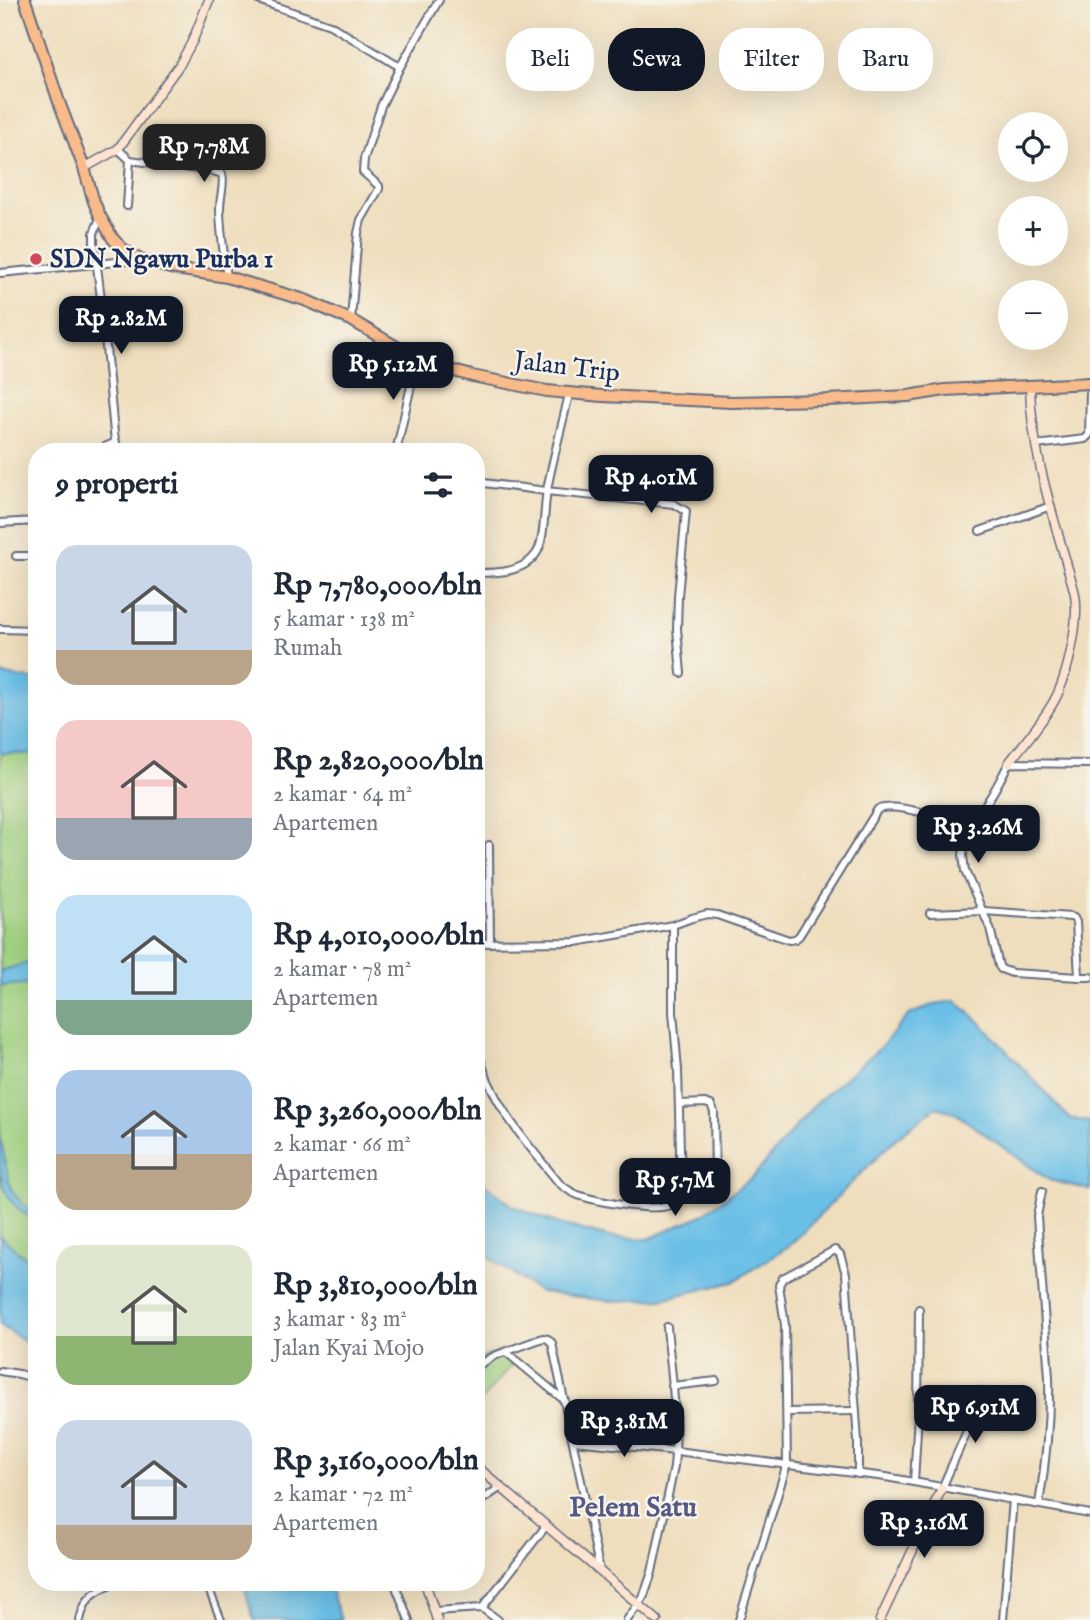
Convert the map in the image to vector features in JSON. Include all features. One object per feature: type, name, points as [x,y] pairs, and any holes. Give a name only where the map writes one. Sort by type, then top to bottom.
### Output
[{"type":"highway","name":"Jalan Trip","points":[[25,0],[100,216],[113,239],[140,260],[227,277],[305,300],[351,320],[417,359],[450,370],[569,394],[733,402],[908,396],[945,390],[1090,383]]},
{"type":"main road","points":[[84,168],[118,149],[180,64],[194,40],[209,0]]},
{"type":"main road","points":[[1010,763],[1054,702],[1065,671],[1077,602],[1036,445],[1031,421],[1030,386]]},
{"type":"main road","points":[[485,1473],[657,1620]]},
{"type":"main road","points":[[880,1620],[942,1488]]},
{"type":"main road","points":[[428,1591],[435,1616]]},
{"type":"street","points":[[258,0],[330,26],[400,67]]},
{"type":"street","points":[[351,320],[358,233],[361,220],[379,188],[365,175],[363,165],[381,106],[439,0]]},
{"type":"street","points":[[118,149],[130,160],[220,172],[224,176],[220,212],[227,277]]},
{"type":"street","points":[[127,206],[130,160]]},
{"type":"street","points":[[100,216],[94,233],[116,442]]},
{"type":"street","points":[[0,273],[140,260]]},
{"type":"street","points":[[398,443],[417,359]]},
{"type":"street","points":[[1036,445],[1086,439],[1089,435],[1090,393]]},
{"type":"street","points":[[485,573],[506,572],[524,565],[538,552],[546,491],[569,394]]},
{"type":"street","points":[[485,483],[674,504],[686,511],[677,629],[681,673]]},
{"type":"street","points":[[980,531],[1051,506]]},
{"type":"street","points":[[0,523],[28,521]]},
{"type":"street","points":[[16,556],[28,556]]},
{"type":"street","points":[[0,629],[28,630]]},
{"type":"street","points":[[485,943],[576,942],[673,925],[707,914],[789,940],[795,939],[878,810],[894,807],[969,818],[984,806],[1010,763],[1090,764]]},
{"type":"street","points":[[969,818],[963,855],[965,871],[984,911],[999,966],[1012,973],[1090,977]]},
{"type":"street","points":[[489,845],[490,943]]},
{"type":"street","points":[[930,914],[984,911],[1074,918],[1079,977]]},
{"type":"street","points":[[485,1072],[490,1087],[511,1121],[559,1183],[568,1190],[599,1202],[660,1207],[676,1202],[681,1192],[678,1070],[673,1012],[673,925]]},
{"type":"street","points":[[679,1104],[711,1105],[715,1181],[706,1191],[681,1192]]},
{"type":"street","points":[[1039,1504],[1049,1424],[1049,1377],[1037,1223],[1042,1191]]},
{"type":"street","points":[[738,1620],[787,1464],[785,1325],[779,1285],[783,1278],[835,1250],[840,1254],[846,1274],[858,1474]]},
{"type":"street","points":[[914,1482],[919,1309]]},
{"type":"street","points":[[627,1620],[639,1605],[652,1572],[674,1467],[676,1451],[667,1327]]},
{"type":"street","points":[[485,1362],[543,1338],[551,1341],[600,1571]]},
{"type":"street","points":[[506,1352],[565,1401]]},
{"type":"street","points":[[0,1371],[28,1376]]},
{"type":"street","points":[[672,1386],[716,1381]]},
{"type":"street","points":[[942,1488],[971,1422],[981,1391]]},
{"type":"street","points":[[787,1412],[856,1411]]},
{"type":"street","points":[[574,1441],[858,1474],[1090,1514]]},
{"type":"street","points":[[485,1498],[502,1487]]},
{"type":"street","points":[[1003,1620],[1013,1500]]},
{"type":"street","points":[[435,1616],[482,1608],[546,1526]]},
{"type":"street","points":[[80,1620],[86,1602],[98,1591]]},
{"type":"street","points":[[210,1591],[221,1620]]},
{"type":"street","points":[[398,1591],[409,1620]]},
{"type":"street","points":[[482,1608],[498,1620]]},
{"type":"green space","points":[[0,753],[28,754],[28,1259],[0,1236]]},
{"type":"green space","points":[[501,1351],[514,1362],[485,1396],[485,1357]]},
{"type":"water","points":[[0,674],[28,679],[28,754],[0,753]]},
{"type":"water","points":[[28,963],[28,984],[0,986],[0,971]]},
{"type":"water","points":[[956,1001],[981,1023],[1069,1118],[1090,1122],[1090,1190],[1049,1180],[955,1113],[936,1107],[894,1140],[790,1245],[733,1282],[661,1299],[610,1301],[540,1292],[485,1255],[485,1184],[513,1206],[556,1223],[609,1237],[649,1239],[702,1215],[754,1176],[816,1103],[881,1047],[909,1015],[934,1004]]},
{"type":"water","points":[[0,1138],[12,1190],[17,1199],[28,1208],[28,1216],[9,1198],[1,1167]]},
{"type":"water","points":[[0,1236],[28,1259],[28,1343],[0,1325]]},
{"type":"water","points":[[246,1591],[331,1591],[341,1620],[254,1620]]},
{"type":"place","name":"SDN Ngawu Purba 1","points":[[36,259]]},
{"type":"district","name":"Pelem Satu","points":[[633,1508]]}]
